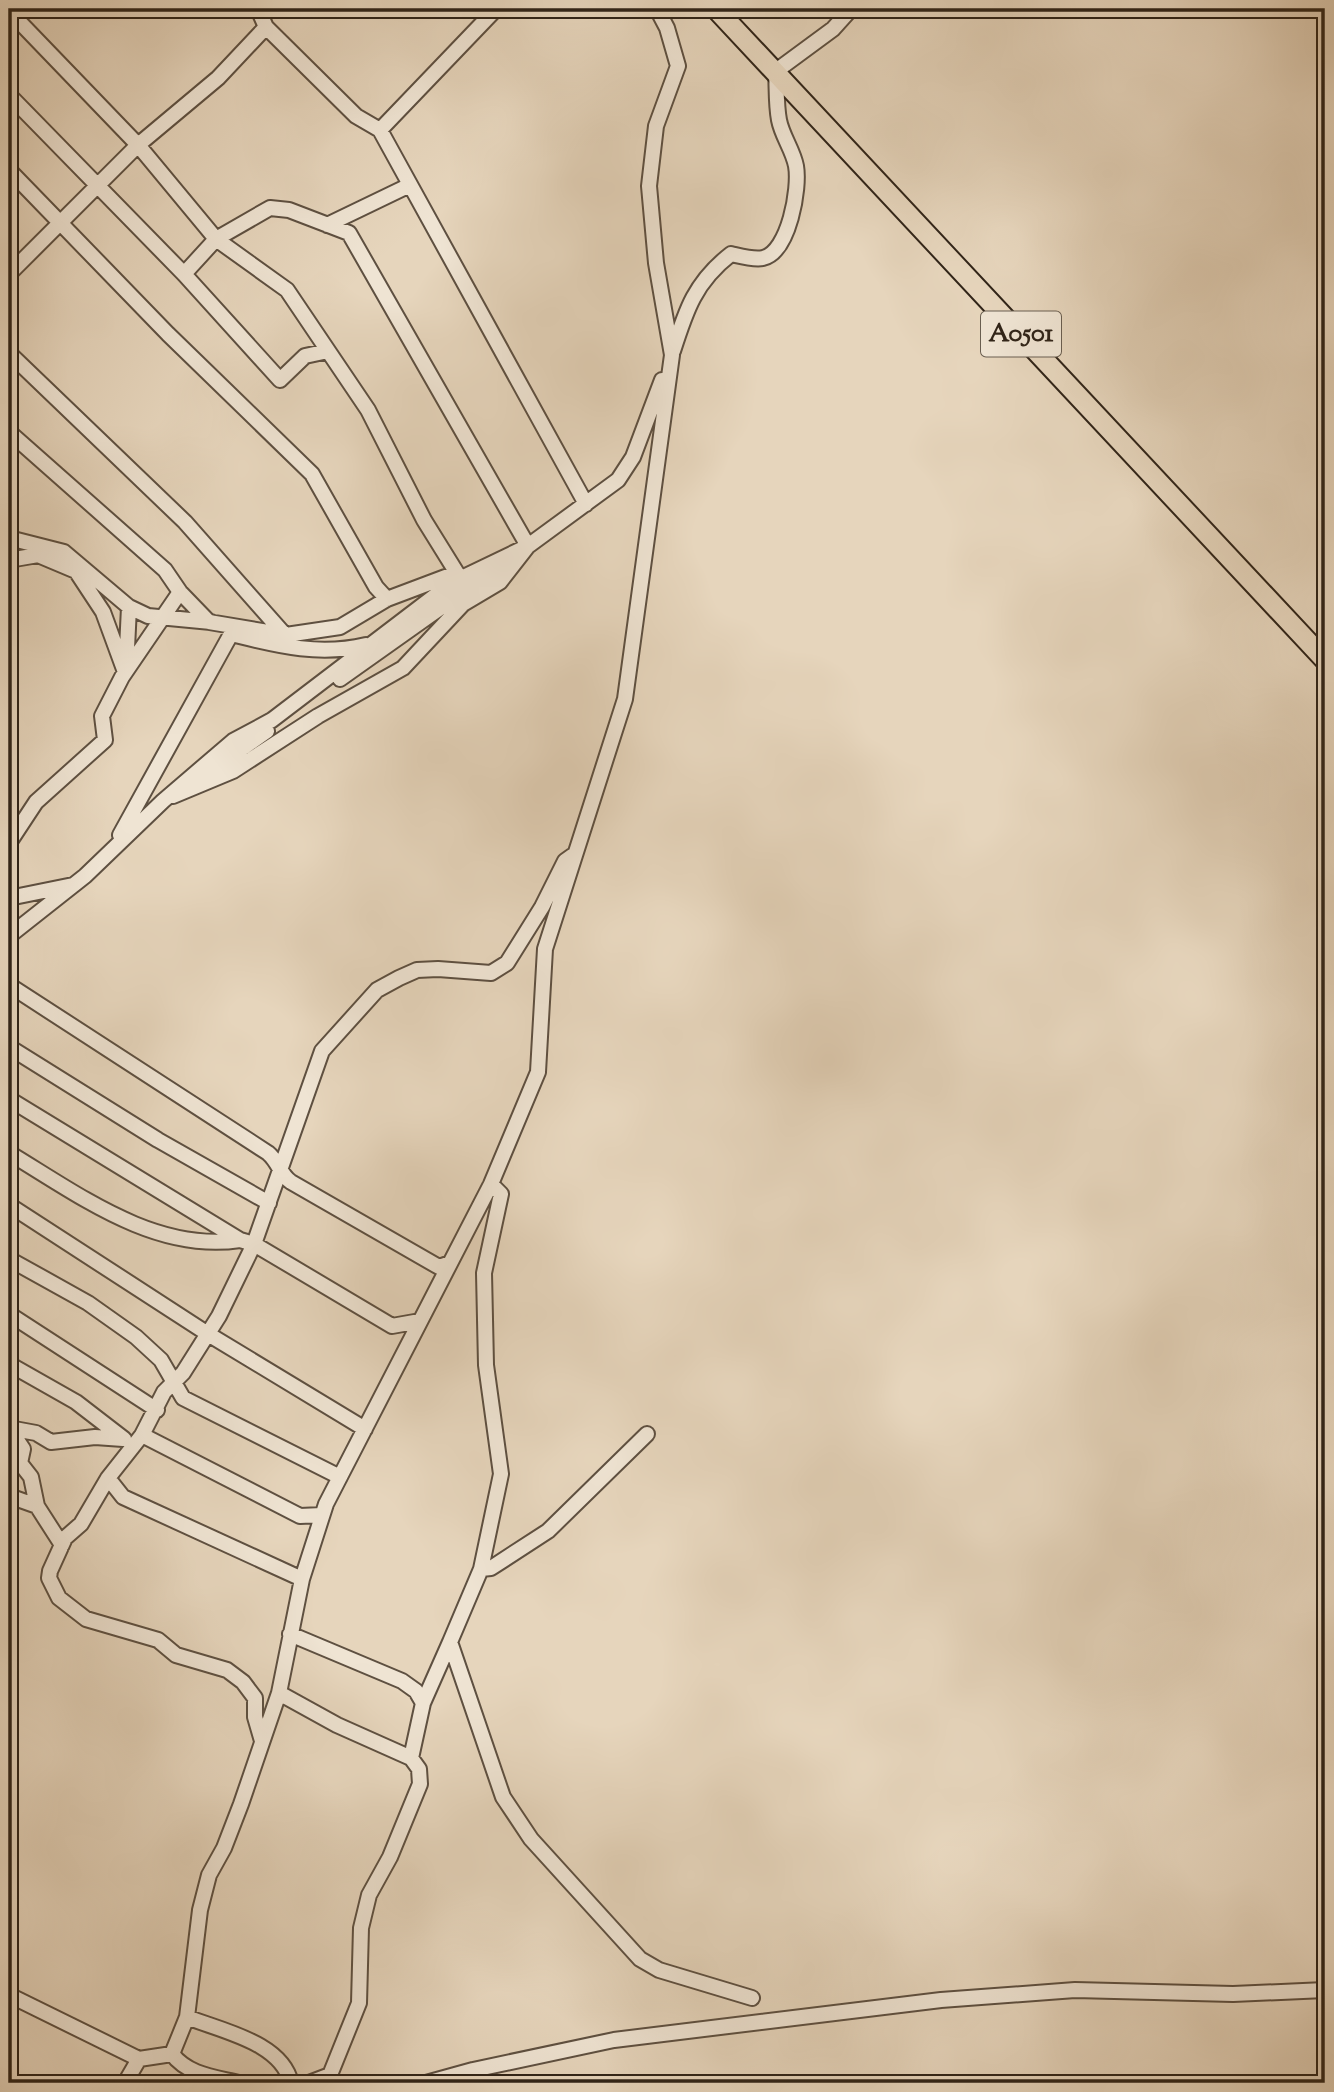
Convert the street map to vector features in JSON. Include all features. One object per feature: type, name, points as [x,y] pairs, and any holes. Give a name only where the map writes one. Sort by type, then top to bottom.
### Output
[{"type":"highway","name":"A0501","points":[[716,9],[1325,660]]},
{"type":"street","points":[[258,9],[266,27],[356,116],[380,130],[589,502]]},
{"type":"street","points":[[380,130],[496,9]]},
{"type":"street","points":[[172,2054],[187,2017],[200,1910],[209,1875],[224,1848],[279,1693],[302,1579],[322,1514],[491,1184],[538,1072],[545,949],[625,699],[672,355],[656,263],[649,186],[656,126],[678,66],[667,27],[657,9]]},
{"type":"street","points":[[179,794],[618,481],[633,457],[700,281],[731,254],[761,259],[772,254],[780,243],[795,206],[798,180],[795,163],[779,121],[776,71],[834,29],[851,9]]},
{"type":"street","points":[[9,11],[138,145],[216,239],[287,290],[368,410],[424,520],[458,575]]},
{"type":"street","points":[[12,263],[61,223],[138,145],[218,78],[266,27]]},
{"type":"street","points":[[9,95],[184,274],[281,380],[306,356],[328,351]]},
{"type":"street","points":[[9,170],[312,474],[376,587],[387,599]]},
{"type":"street","points":[[327,225],[410,185]]},
{"type":"street","points":[[184,274],[216,239],[270,208],[289,210],[349,233],[528,546]]},
{"type":"street","points":[[9,353],[185,522],[251,594],[272,624],[286,635]]},
{"type":"street","points":[[9,432],[165,570],[180,592],[209,622],[231,634],[299,650],[343,650],[371,644]]},
{"type":"street","points":[[9,538],[64,552],[129,607],[148,616],[164,615],[286,635],[340,626],[387,599],[458,575],[528,546]]},
{"type":"street","points":[[163,801],[233,771],[403,668],[463,604],[500,582],[528,546]]},
{"type":"street","points":[[9,560],[38,555],[76,571],[103,612],[125,672]]},
{"type":"street","points":[[9,936],[74,885],[163,801],[233,741],[272,720],[458,575]]},
{"type":"street","points":[[9,843],[36,802],[105,740],[102,716],[125,672],[180,592]]},
{"type":"street","points":[[125,672],[129,607]]},
{"type":"street","points":[[112,849],[231,634]]},
{"type":"street","points":[[262,1743],[255,1717],[255,1698],[243,1682],[227,1670],[176,1655],[158,1640],[86,1619],[59,1598],[49,1578],[62,1545],[73,1529],[81,1524],[134,1439],[157,1410],[164,1392],[208,1334],[247,1242],[269,1203],[322,1051],[377,990],[417,970],[491,973],[507,963],[542,907],[565,862],[576,853]]},
{"type":"street","points":[[9,898],[74,885]]},
{"type":"street","points":[[9,985],[268,1153],[276,1159],[281,1171],[291,1182],[420,1258],[439,1267],[450,1263]]},
{"type":"street","points":[[9,1047],[158,1140],[269,1203]]},
{"type":"street","points":[[9,1099],[392,1326],[420,1321]]},
{"type":"street","points":[[9,1153],[112,1213],[164,1236],[214,1244],[247,1242]]},
{"type":"street","points":[[411,1758],[423,1703],[481,1569],[501,1474],[486,1365],[484,1273],[501,1194],[491,1184]]},
{"type":"street","points":[[9,1205],[208,1334],[365,1429]]},
{"type":"street","points":[[9,1259],[89,1303],[136,1337],[161,1360],[183,1398],[340,1477]]},
{"type":"street","points":[[9,1314],[157,1410]]},
{"type":"street","points":[[9,1364],[134,1439],[300,1516],[322,1514]]},
{"type":"street","points":[[9,1428],[36,1433],[51,1442],[103,1436],[134,1439]]},
{"type":"street","points":[[9,1428],[23,1449],[20,1463],[31,1477],[37,1506],[62,1545]]},
{"type":"street","points":[[481,1569],[491,1568],[548,1531],[647,1434]]},
{"type":"street","points":[[108,1478],[123,1497],[302,1579]]},
{"type":"street","points":[[9,1496],[37,1506]]},
{"type":"street","points":[[290,1634],[402,1682],[416,1691],[423,1703]]},
{"type":"street","points":[[450,1642],[503,1797],[531,1839],[640,1959],[659,1970],[752,1998]]},
{"type":"street","points":[[279,1693],[337,1725],[411,1758],[419,1769],[420,1784],[390,1857],[369,1895],[361,1928],[359,2003],[330,2075],[309,2083]]},
{"type":"street","points":[[426,2083],[472,2070],[614,2040],[940,2000],[1075,1990],[1233,1994],[1325,1990]]},
{"type":"street","points":[[9,1995],[139,2059],[172,2054]]},
{"type":"street","points":[[187,2017],[269,2050],[288,2072],[291,2083]]},
{"type":"street","points":[[172,2054],[181,2066],[239,2083]]},
{"type":"street","points":[[125,2083],[139,2059]]}]
